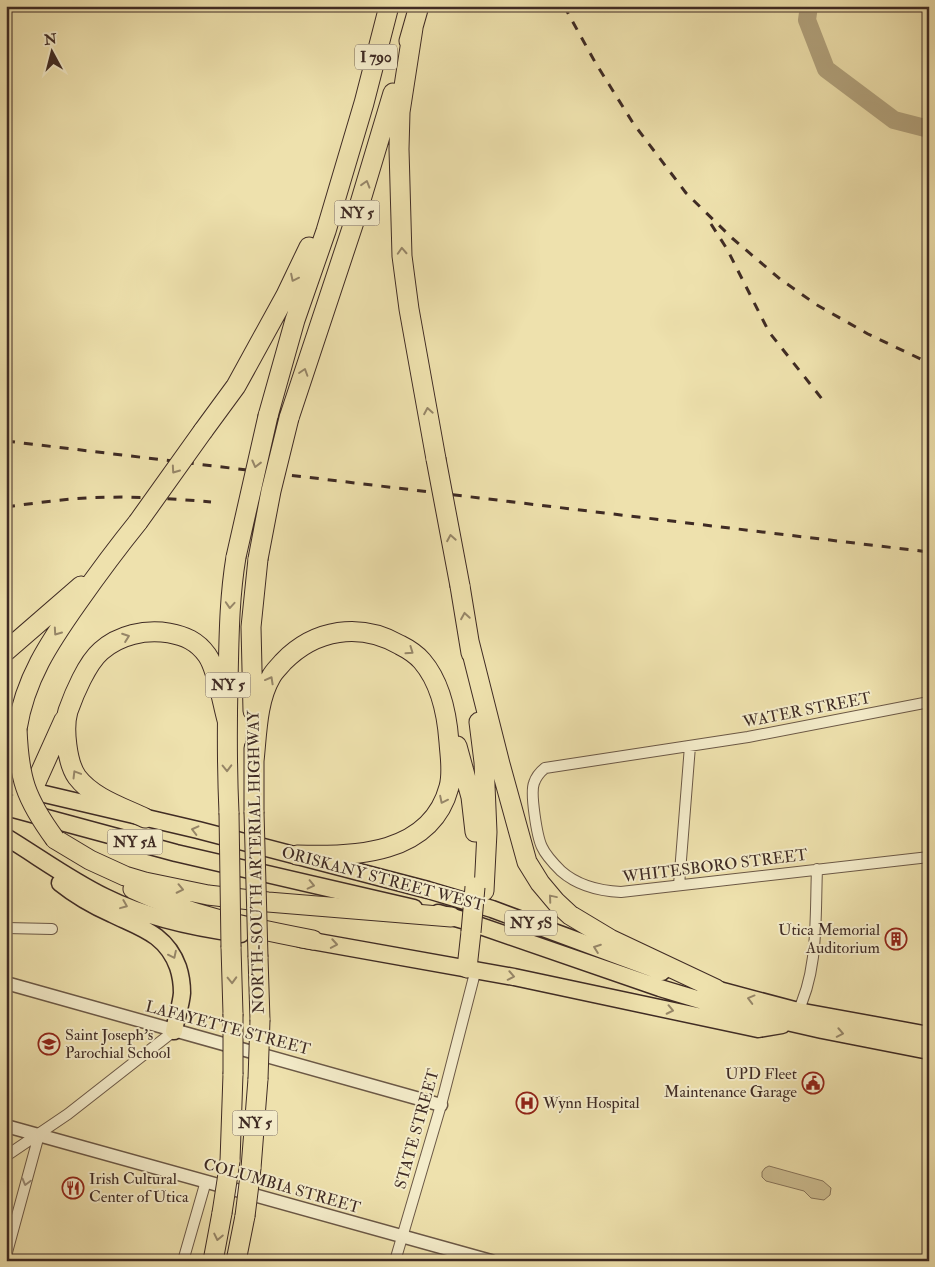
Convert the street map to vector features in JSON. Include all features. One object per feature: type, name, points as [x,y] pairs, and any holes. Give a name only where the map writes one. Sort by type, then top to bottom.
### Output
[{"type":"highway","name":"NORTH-SOUTH ARTERIAL HIGHWAY","points":[[236,1261],[245,1216],[251,1168],[258,1079],[260,1020],[254,812],[252,627],[258,559],[288,418],[357,213],[419,6]]},
{"type":"highway","name":"NORTH-SOUTH ARTERIAL HIGHWAY","points":[[213,1261],[230,1161],[233,1074],[234,1014],[227,720],[231,588],[236,557],[268,416],[295,320],[326,231],[364,103],[388,9]]},
{"type":"highway","points":[[413,28],[400,112],[399,157],[402,256],[409,309],[469,641],[484,761],[487,832],[472,969]]},
{"type":"highway","points":[[313,940],[252,928],[199,914],[140,892],[95,871],[79,861],[55,839],[40,818],[24,785],[18,761],[17,729],[20,709],[30,681],[49,643],[236,386],[302,262],[346,155],[364,103]]},
{"type":"highway","points":[[6,651],[103,567]]},
{"type":"highway","points":[[7,807],[23,802],[32,791],[84,676],[100,652],[126,636],[154,631],[181,635],[192,639],[208,656],[213,667],[227,720]]},
{"type":"highway","points":[[254,761],[262,702],[272,676],[292,653],[307,642],[335,633],[368,632],[395,642],[409,650],[430,670],[463,764],[473,809],[480,889]]},
{"type":"highway","points":[[469,641],[527,862],[540,883],[570,915],[610,939],[716,989]]},
{"type":"highway","points":[[68,712],[66,736],[71,765],[76,776],[86,787],[100,796],[145,818]]},
{"type":"highway","points":[[297,855],[326,856],[374,852],[395,846],[430,822],[442,804],[449,787],[451,772],[447,719]]},
{"type":"highway","points":[[55,839],[90,860],[125,876],[208,895],[268,902],[451,917]]},
{"type":"main road","name":"ORISKANY STREET WEST","points":[[6,785],[378,876],[492,909],[666,973],[795,1017],[929,1050]]},
{"type":"main road","name":"ORISKANY STREET WEST","points":[[7,807],[176,853],[451,917],[730,1010],[929,1035]]},
{"type":"main road","points":[[6,837],[74,880],[106,897],[148,914],[187,925],[240,934],[313,940],[472,969],[758,1029],[795,1017]]},
{"type":"main road","points":[[22,847],[38,866],[66,888],[110,913],[157,936],[166,944],[172,952],[182,984],[181,1003],[174,1031]]},
{"type":"street","name":"WATER STREET","points":[[542,770],[748,737],[929,702]]},
{"type":"street","points":[[679,885],[690,746]]},
{"type":"street","name":"WHITESBORO STREET","points":[[542,770],[534,783],[532,791],[542,846],[550,860],[562,872],[580,883],[605,892],[621,892],[929,857]]},
{"type":"street","points":[[795,1017],[807,988],[812,956],[817,869]]},
{"type":"street","points":[[6,928],[52,929]]},
{"type":"street","name":"STATE STREET","points":[[395,1261],[441,1105],[466,1004],[472,969]]},
{"type":"street","name":"LAFAYETTE STREET","points":[[6,983],[441,1105]]},
{"type":"street","points":[[6,1156],[39,1135],[174,1031]]},
{"type":"street","name":"COLUMBIA STREET","points":[[6,1126],[490,1261]]},
{"type":"street","points":[[6,1256],[39,1135]]},
{"type":"street","points":[[183,1261],[206,1182]]},
{"type":"shaded area","points":[[769,1166],[823,1181],[831,1188],[830,1195],[824,1200],[811,1198],[804,1191],[766,1181],[762,1177],[762,1172]]},
{"type":"waterway","points":[[809,6],[807,20],[826,69],[894,120],[929,129]]},
{"type":"railway","points":[[564,6],[595,62],[633,123],[686,193],[732,238],[780,279],[817,305],[868,334],[929,363]]},
{"type":"railway","points":[[711,224],[727,249],[769,332],[826,404]]},
{"type":"railway","points":[[6,441],[929,552]]},
{"type":"railway","points":[[6,507],[107,497],[211,502]]},
{"type":"place","name":"Utica Memorial Auditorium","points":[[896,939]]},
{"type":"place","name":"Saint Joseph's Parochial School","points":[[49,1044]]},
{"type":"place","name":"UPD Fleet Maintenance Garage","points":[[813,1083]]},
{"type":"place","name":"Wynn Hospital","points":[[527,1103]]},
{"type":"place","name":"Irish Cultural Center of Utica","points":[[73,1188]]}]
